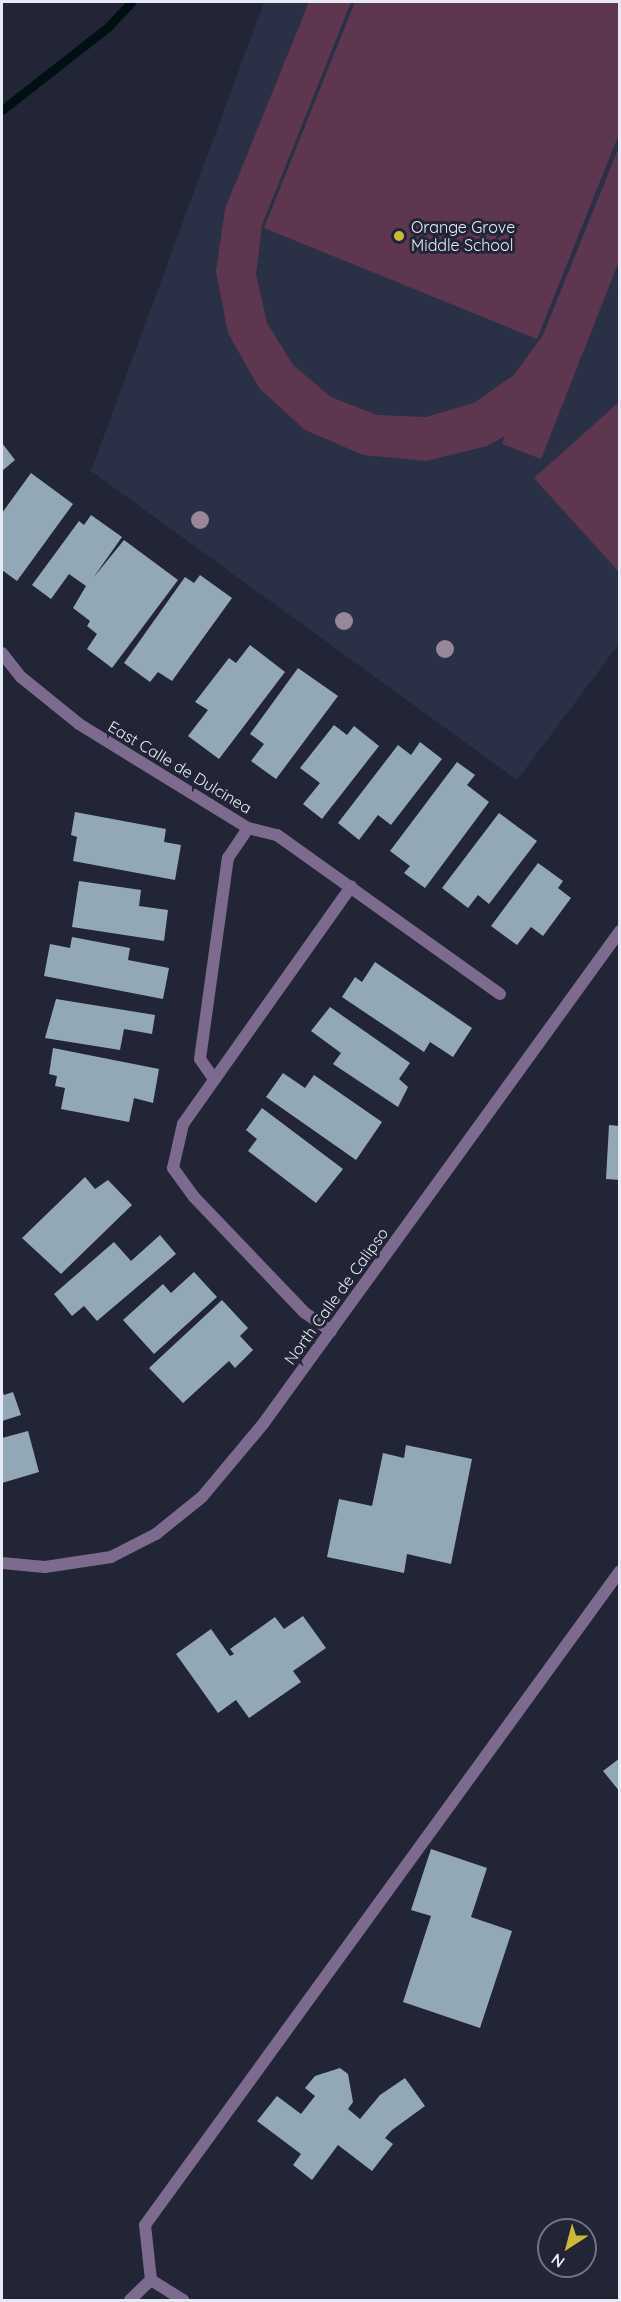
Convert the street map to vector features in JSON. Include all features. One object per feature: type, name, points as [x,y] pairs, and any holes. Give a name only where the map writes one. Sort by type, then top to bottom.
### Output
[{"type":"street","name":"East Calle de Dulcinea","points":[[2,653],[21,677],[79,724],[248,828],[277,835],[500,994]]},
{"type":"street","points":[[214,1079],[200,1059],[228,858],[248,828]]},
{"type":"street","points":[[331,1331],[304,1312],[194,1197],[173,1168],[183,1125],[351,887]]},
{"type":"street","name":"North Calle de Calipso","points":[[2,1563],[45,1567],[111,1557],[156,1534],[202,1497],[263,1424],[620,931]]},
{"type":"street","points":[[183,2301],[152,2280],[146,2225],[620,1571]]},
{"type":"street","points":[[130,2301],[152,2280]]},
{"type":"shaded area","name":"Orange Grove Middle School","points":[[264,2],[619,2],[619,644],[517,780],[91,471]]},
{"type":"shaded area","points":[[309,2],[351,2],[262,225],[256,274],[267,323],[293,365],[331,397],[377,415],[426,417],[474,403],[514,375],[543,335],[619,147],[619,261],[541,459],[502,444],[505,436],[487,446],[426,461],[363,455],[305,430],[259,388],[228,333],[216,271],[225,209]]},
{"type":"shaded area","points":[[355,2],[619,2],[619,134],[537,339],[264,228]]},
{"type":"shaded area","points":[[619,402],[619,572],[534,478]]},
{"type":"building","points":[[2,443],[15,460],[2,471]]},
{"type":"building","points":[[31,473],[73,504],[17,581],[2,570],[2,513]]},
{"type":"building","points":[[91,515],[122,537],[93,578],[124,540],[178,580],[112,668],[87,649],[97,634],[87,626],[90,621],[73,608],[86,586],[69,574],[51,599],[32,585],[79,521],[84,525]]},
{"type":"building","points":[[200,575],[232,598],[172,681],[158,672],[150,682],[124,663],[185,577],[194,583]]},
{"type":"building","points":[[250,645],[285,672],[219,759],[188,736],[208,710],[195,702],[229,658],[236,663]]},
{"type":"building","points":[[298,668],[338,696],[276,779],[251,761],[264,744],[250,734]]},
{"type":"building","points":[[334,725],[347,735],[354,726],[379,746],[322,819],[303,804],[320,783],[300,768]]},
{"type":"building","points":[[420,742],[442,759],[391,825],[378,815],[359,840],[338,823],[398,745],[411,755]]},
{"type":"building","points":[[457,762],[475,775],[467,785],[489,802],[425,888],[404,873],[410,866],[390,851]]},
{"type":"building","points":[[75,812],[166,829],[164,842],[181,845],[175,880],[73,861],[77,837],[71,835]]},
{"type":"building","points":[[499,813],[537,841],[489,904],[478,895],[468,908],[442,888]]},
{"type":"building","points":[[538,863],[563,881],[558,888],[571,898],[543,936],[531,927],[517,945],[491,926]]},
{"type":"building","points":[[79,881],[141,890],[139,906],[168,910],[164,941],[72,927]]},
{"type":"building","points":[[72,937],[130,948],[128,960],[169,968],[163,999],[44,976],[50,944],[70,948]]},
{"type":"building","points":[[375,962],[472,1028],[453,1057],[430,1042],[424,1052],[342,997],[355,977],[362,982]]},
{"type":"building","points":[[56,999],[155,1015],[152,1034],[124,1029],[120,1050],[45,1038]]},
{"type":"building","points":[[330,1007],[410,1063],[399,1079],[408,1087],[398,1107],[333,1064],[341,1053],[311,1031]]},
{"type":"building","points":[[53,1048],[159,1069],[153,1103],[134,1098],[129,1122],[61,1109],[65,1088],[55,1086],[57,1076],[49,1074]]},
{"type":"building","points":[[283,1073],[305,1088],[314,1075],[382,1122],[356,1160],[266,1097]]},
{"type":"building","points":[[262,1108],[343,1169],[316,1203],[248,1151],[257,1139],[246,1130]]},
{"type":"building","points":[[609,1125],[620,1126],[620,1180],[606,1179]]},
{"type":"building","points":[[85,1177],[95,1189],[108,1180],[132,1205],[61,1274],[22,1238]]},
{"type":"building","points":[[160,1235],[176,1254],[97,1321],[84,1306],[72,1316],[54,1294],[114,1242],[131,1261]]},
{"type":"building","points":[[194,1272],[217,1297],[154,1354],[123,1320],[163,1284],[171,1293]]},
{"type":"building","points":[[222,1300],[248,1328],[240,1336],[253,1350],[235,1368],[229,1361],[183,1403],[149,1368]]},
{"type":"building","points":[[2,1390],[4,1395],[13,1392],[21,1415],[2,1421]]},
{"type":"building","points":[[28,1431],[39,1472],[2,1483],[2,1438]]},
{"type":"building","points":[[406,1445],[472,1459],[451,1564],[407,1554],[404,1573],[327,1557],[339,1499],[372,1506],[383,1453],[404,1458]]},
{"type":"building","points":[[303,1616],[326,1648],[293,1671],[301,1682],[249,1718],[236,1700],[218,1713],[176,1654],[211,1629],[230,1656],[234,1654],[230,1649],[275,1617],[284,1629]]},
{"type":"building","points":[[620,1758],[620,1792],[603,1771]]},
{"type":"building","points":[[431,1849],[487,1868],[471,1917],[512,1931],[480,2028],[403,2002],[431,1916],[411,1910]]},
{"type":"building","points":[[340,2068],[348,2074],[353,2102],[348,2109],[360,2119],[380,2095],[405,2078],[425,2106],[392,2130],[385,2138],[393,2144],[372,2171],[338,2145],[312,2180],[293,2165],[301,2154],[257,2121],[277,2096],[301,2114],[315,2096],[305,2088],[315,2076]]},
{"type":"waterway","points":[[2,110],[108,27],[131,2]]},
{"type":"place","name":"Orange Grove Middle School","points":[[399,236]]}]
